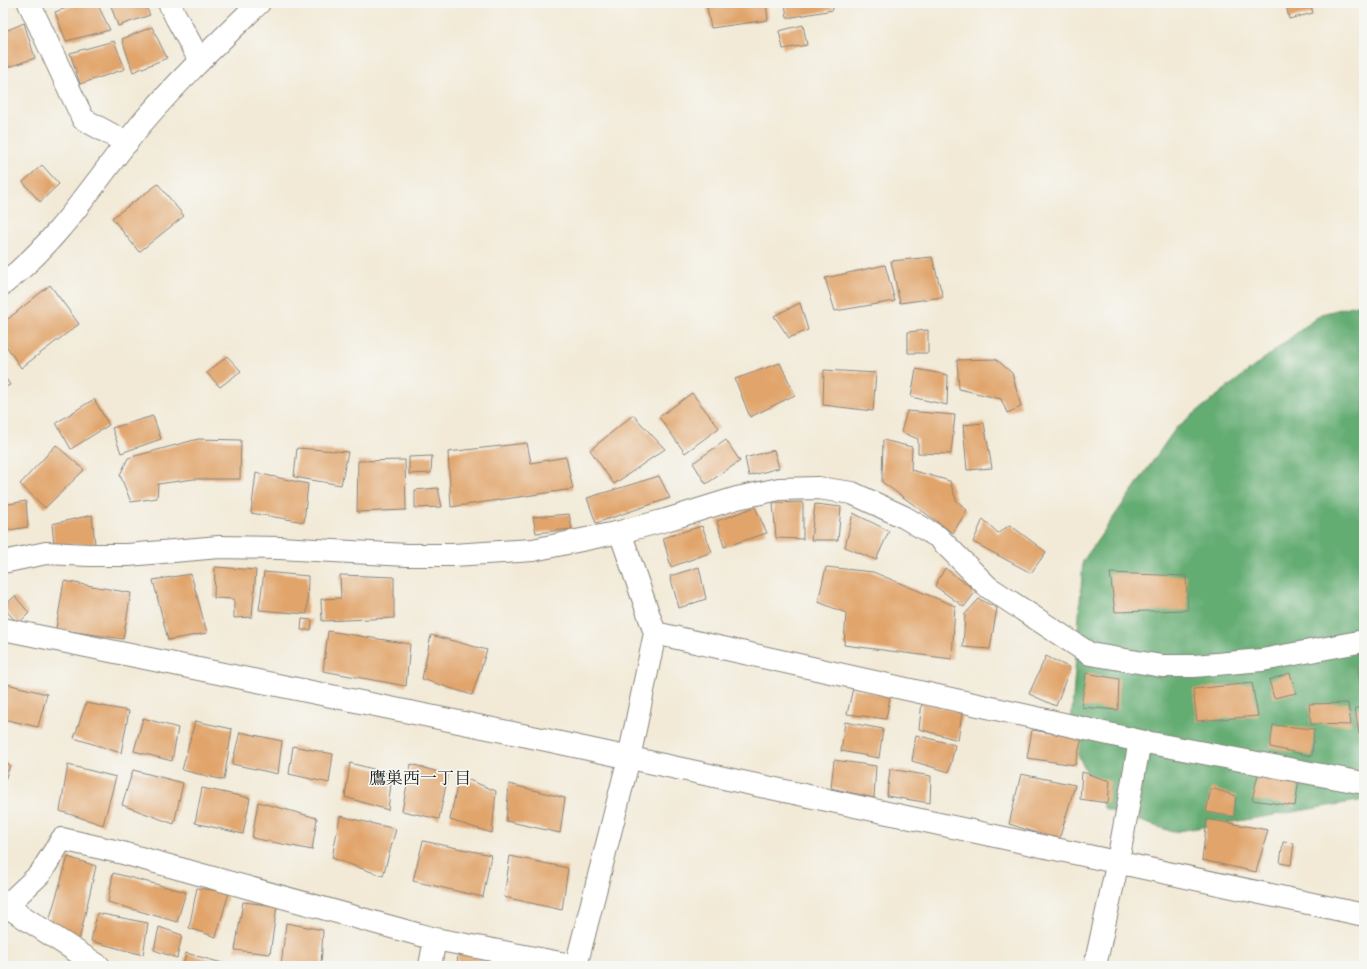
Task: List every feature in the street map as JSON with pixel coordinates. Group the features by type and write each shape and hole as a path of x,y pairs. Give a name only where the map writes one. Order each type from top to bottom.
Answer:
{"street":[{"path":"29,3 83,119 127,143"},
{"path":"170,3 200,61"},
{"path":"3,284 17,273 60,230 143,123 200,61 259,3"},
{"path":"3,562 46,553 128,555 219,547 279,548 400,555 453,555 533,550 620,532 666,520 737,498 779,489 799,487 837,490 852,493 904,517 938,538 988,587 1090,654 1162,666 1194,666 1262,660 1364,641"},
{"path":"99,966 4,905 40,874 62,839 119,852 435,939 576,966 629,758 655,633 620,532"},
{"path":"3,629 148,657 629,758 1118,861 1364,915"},
{"path":"655,633 1140,741 1364,783"},
{"path":"1096,966 1118,861 1140,741"},
{"path":"430,966 435,939"}],"green space":[{"path":"1364,303 1364,800 1173,832 1105,809 1070,739 1083,561 1176,428 1321,314"}],"building":[{"path":"81,3 97,3 110,30 66,41 55,12"},
{"path":"110,3 144,3 150,15 118,26"},
{"path":"706,3 766,3 768,20 711,28"},
{"path":"785,3 832,3 833,10 787,18"},
{"path":"1286,3 1310,3 1313,13 1289,19"},
{"path":"24,23 35,58 3,69 3,32"},
{"path":"803,25 807,45 783,49 779,31"},
{"path":"152,27 167,58 133,72 122,39"},
{"path":"114,41 125,69 80,84 70,53"},
{"path":"42,165 59,184 40,202 23,182"},
{"path":"158,184 184,216 139,252 112,218"},
{"path":"932,257 943,297 900,303 891,261"},
{"path":"885,265 895,301 835,311 825,278"},
{"path":"50,285 79,324 21,368 3,341 3,323"},
{"path":"800,303 808,330 789,338 774,316"},
{"path":"928,330 928,353 908,353 908,332"},
{"path":"227,356 241,371 220,387 207,373"},
{"path":"996,359 1012,373 1021,407 1007,413 1001,399 959,389 957,360"},
{"path":"780,363 795,395 750,417 735,379"},
{"path":"916,369 948,375 947,405 911,397"},
{"path":"824,370 876,373 873,411 823,405"},
{"path":"3,374 10,385 3,388"},
{"path":"692,393 719,428 685,453 659,417"},
{"path":"94,399 109,425 71,449 56,423"},
{"path":"907,411 955,415 951,454 918,453 918,439 901,432"},
{"path":"633,415 665,449 614,484 590,450"},
{"path":"153,416 161,439 121,453 112,428"},
{"path":"984,423 992,468 967,470 963,425"},
{"path":"198,439 241,440 240,479 194,479 158,484 157,498 131,502 120,475 128,458"},
{"path":"726,440 740,461 706,484 693,463"},
{"path":"883,440 912,447 911,470 950,481 956,500 967,510 953,533 882,482"},
{"path":"527,443 531,463 566,457 573,489 451,507 448,452"},
{"path":"56,445 84,470 45,508 20,484"},
{"path":"297,448 348,452 341,485 294,477"},
{"path":"774,450 779,468 749,476 745,458"},
{"path":"432,456 431,473 409,474 409,457"},
{"path":"405,460 406,510 357,512 358,461"},
{"path":"256,473 308,484 304,522 251,513"},
{"path":"659,476 670,498 596,523 587,498"},
{"path":"438,488 442,507 415,508 415,490"},
{"path":"26,501 28,527 3,531 3,505"},
{"path":"803,502 803,539 776,538 773,503"},
{"path":"815,504 841,507 838,540 811,540"},
{"path":"755,507 767,533 724,547 717,521"},
{"path":"853,513 889,531 876,560 845,547"},
{"path":"569,514 572,529 536,533 533,517"},
{"path":"92,515 95,544 54,545 52,524"},
{"path":"983,519 998,533 1010,525 1046,552 1031,573 973,542"},
{"path":"702,526 712,552 671,567 663,538"},
{"path":"215,567 256,570 252,617 234,618 234,599 214,598"},
{"path":"699,567 706,599 679,608 670,576"},
{"path":"826,567 873,572 955,606 952,659 844,645 846,613 818,602"},
{"path":"945,568 976,591 964,607 935,586"},
{"path":"264,572 308,576 307,614 259,610"},
{"path":"1110,573 1186,576 1188,610 1115,612"},
{"path":"191,574 207,633 168,640 153,580"},
{"path":"340,575 394,577 394,618 322,621 321,599 341,598"},
{"path":"64,581 131,593 123,639 56,629"},
{"path":"15,596 29,613 18,624 3,607"},
{"path":"979,599 997,608 990,649 963,647 965,614"},
{"path":"302,619 312,620 311,630 301,630"},
{"path":"328,631 410,644 406,686 323,671"},
{"path":"431,635 487,650 472,695 422,679"},
{"path":"1046,656 1070,668 1056,706 1029,694"},
{"path":"1364,666 1364,690 1361,691 1358,667"},
{"path":"1086,673 1119,679 1118,710 1081,707"},
{"path":"1290,673 1296,693 1274,698 1269,680"},
{"path":"3,683 47,694 38,727 3,719"},
{"path":"1252,683 1258,716 1197,721 1193,689"},
{"path":"853,688 890,697 886,719 847,714"},
{"path":"922,702 962,713 958,740 919,729"},
{"path":"86,703 129,711 121,753 74,738"},
{"path":"1348,703 1351,725 1311,724 1309,704"},
{"path":"1355,708 1364,708 1364,734 1359,734"},
{"path":"143,718 178,728 172,761 134,751"},
{"path":"195,721 232,729 224,780 182,770"},
{"path":"845,722 883,729 879,758 841,751"},
{"path":"1273,725 1314,729 1312,756 1270,747"},
{"path":"1032,730 1082,738 1075,765 1027,758"},
{"path":"240,732 282,741 278,774 232,764"},
{"path":"916,735 955,745 949,772 912,761"},
{"path":"293,746 333,754 329,783 289,774"},
{"path":"834,760 876,766 874,798 831,788"},
{"path":"3,761 10,765 3,786"},
{"path":"350,763 392,774 388,810 345,797"},
{"path":"411,764 448,775 439,819 402,811"},
{"path":"68,765 116,777 103,825 60,811"},
{"path":"890,769 931,776 930,803 887,796"},
{"path":"133,770 183,783 174,824 122,805"},
{"path":"1082,772 1110,781 1108,803 1080,799"},
{"path":"1021,774 1075,785 1059,840 1009,824"},
{"path":"1258,774 1299,779 1295,806 1252,800"},
{"path":"459,776 496,791 492,833 450,820"},
{"path":"509,784 565,798 560,833 506,821"},
{"path":"202,788 250,798 243,834 195,823"},
{"path":"1211,788 1236,796 1234,817 1206,812"},
{"path":"258,802 317,818 312,850 252,838"},
{"path":"340,816 396,829 383,876 332,858"},
{"path":"1207,819 1268,830 1256,872 1202,860"},
{"path":"423,841 491,855 483,897 413,881"},
{"path":"1283,842 1294,843 1291,865 1280,863"},
{"path":"510,856 568,868 562,910 504,897"},
{"path":"68,857 96,866 79,941 46,931"},
{"path":"113,873 186,892 177,922 108,902"},
{"path":"197,888 229,892 216,937 189,928"},
{"path":"243,902 277,906 270,954 235,950"},
{"path":"97,913 148,923 143,955 91,941"},
{"path":"286,923 323,930 321,966 281,966"},
{"path":"159,927 182,935 177,958 154,950"},
{"path":"458,952 492,958 492,966 457,966"},
{"path":"186,953 233,966 183,966"}],"district":[{"name":"鷹巣西一丁目","path":"420,778"}]}
